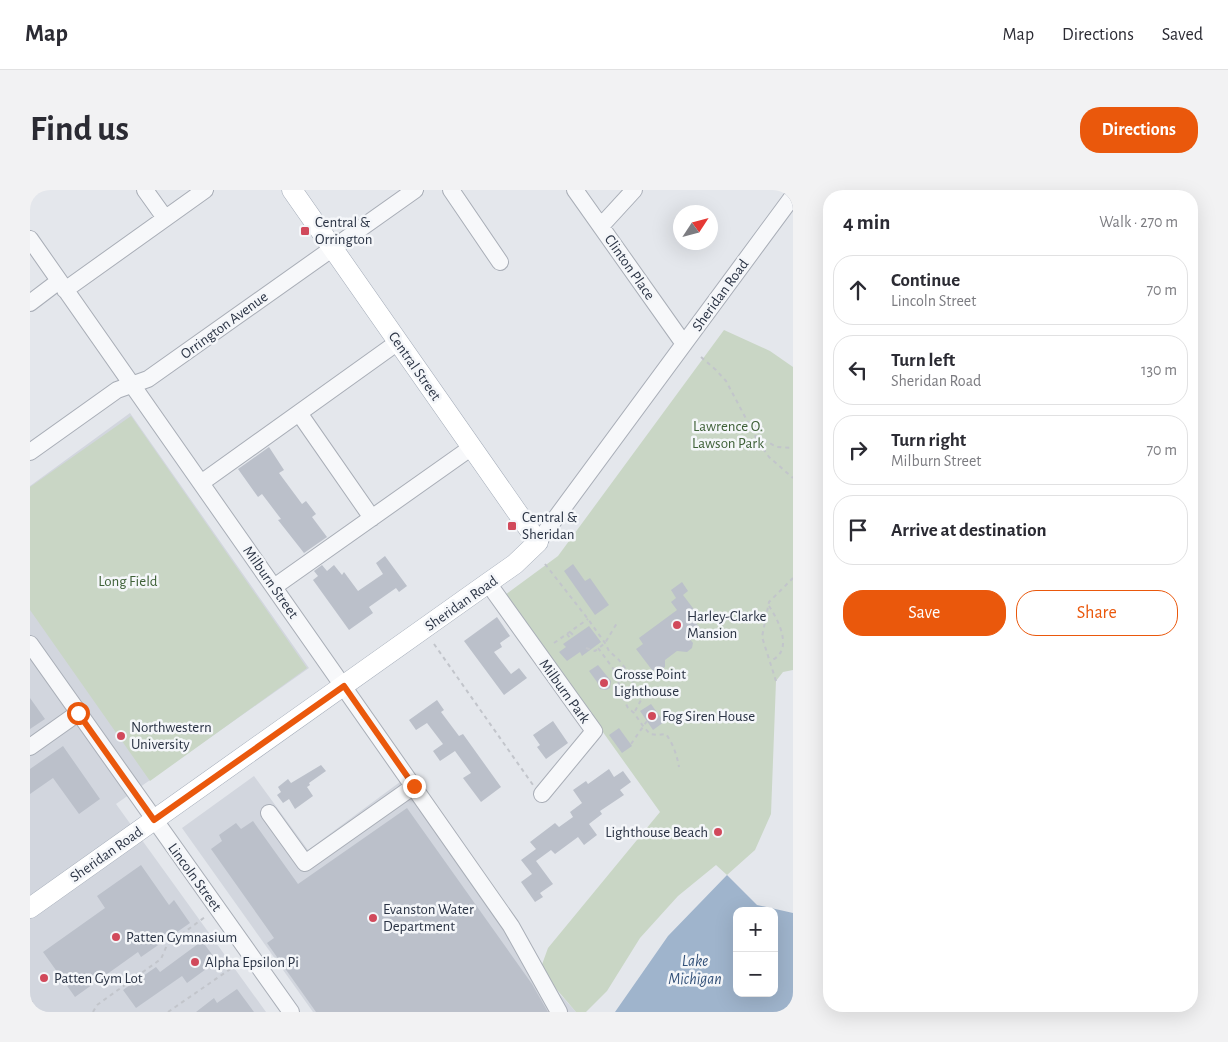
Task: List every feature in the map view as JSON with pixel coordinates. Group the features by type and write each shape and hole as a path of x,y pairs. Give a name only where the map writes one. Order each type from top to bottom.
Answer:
{"main road":[{"name":"Central Street","path":"292,190 538,542"},
{"name":"Sheridan Road","path":"30,908 515,564 538,542"}],"street":[{"path":"145,190 165,218"},
{"path":"30,303 62,285 205,190"},
{"name":"Orrington Avenue","path":"30,452 117,390 148,379 415,190"},
{"path":"451,190 500,262"},
{"name":"Clinton Place","path":"575,190 684,344"},
{"path":"601,226 634,190"},
{"name":"Sheridan Road","path":"538,542 793,196"},
{"name":"Milburn Street","path":"30,240 414,786 510,926 559,1012"},
{"path":"201,483 398,342"},
{"path":"299,413 372,518"},
{"path":"274,587 472,447"},
{"name":"Milburn Park","path":"488,583 594,731 542,794"},
{"name":"Lincoln Street","path":"30,644 291,1012"},
{"path":"30,747 78,713"},
{"path":"269,812 305,863 414,786"}],"path":[{"path":"701,357 726,382 755,436 769,457 793,478"},
{"path":"755,436 777,448 793,448"},
{"path":"545,564 605,643 609,651 628,672 641,700 634,713"},
{"path":"776,681 762,637 773,597 793,578"},
{"path":"769,606 782,625 787,644"},
{"path":"554,643 588,620"},
{"path":"586,648 595,650 605,643 617,624"},
{"path":"570,632 574,636"},
{"path":"567,634 570,638"},
{"path":"434,644 529,781 542,794"},
{"path":"598,648 615,671 628,708 650,734 666,734 677,755 679,768"},
{"path":"770,661 780,658 785,653"},
{"path":"631,744 647,721"},
{"path":"93,1012 97,1005 161,959 167,944 205,917"},
{"path":"168,1012 238,963"},
{"path":"30,1004 33,1000"}],"shaded area":[{"name":"Northwestern University","path":"130,413 309,668 116,804 266,1012 30,1012 30,486"},
{"name":"Evanston Water Department","path":"254,776 308,850 400,782 511,940 576,1012 313,1012 182,828"}],"green space":[{"name":"Lawrence O. Lawson Park","path":"724,330 770,351 793,367 793,670 783,672 776,681 771,814 755,850 727,875 716,865 678,896 640,938 607,991 586,1012 576,1012 540,970 548,948 660,812 505,595 558,556"},
{"name":"Long Field","path":"131,416 307,668 150,781 30,610 30,487"}],"water":[{"name":"Lake Michigan","path":"727,875 757,905 766,907 733,907 733,997 778,997 778,910 793,913 793,1012 615,1012 668,936"}],"building":[{"path":"269,447 284,470 279,473 302,504 306,501 316,514 312,517 327,537 304,553 278,520 281,519 262,494 258,497 238,469"},
{"path":"385,556 407,586 399,592 396,588 369,607 373,613 349,630 313,580 318,576 314,571 322,565 327,571 334,565 342,575 344,572 358,591 383,574 376,563"},
{"path":"573,564 585,581 590,578 609,605 595,615 564,571"},
{"name":"Harley-Clarke Mansion","path":"682,582 688,591 683,595 699,616 694,620 701,630 689,638 693,643 692,648 687,652 677,651 665,660 665,667 658,671 652,670 636,649 643,644 639,638 677,610 671,602 676,598 671,590"},
{"path":"497,617 510,636 500,643 502,647 494,652 511,674 519,668 527,678 504,695 464,641"},
{"path":"589,626 601,642 582,656 580,652 567,661 559,652 566,647 563,644"},
{"path":"598,665 611,681 610,688 606,690 600,689 589,671"},
{"path":"30,698 45,719 30,729"},
{"path":"437,700 444,710 441,712 459,736 463,734 501,787 481,802 463,778 471,773 455,751 440,761 433,751 443,744 427,723 416,730 409,720"},
{"name":"Fog Siren House","path":"651,704 664,722 653,730 640,711"},
{"path":"553,721 568,743 546,759 537,747 540,745 533,735"},
{"name":"Fog Siren House","path":"619,728 632,746 622,753 609,735"},
{"path":"63,746 100,799 79,814 53,778 30,794 30,769"},
{"path":"321,765 326,771 309,783 310,785 307,787 313,796 295,809 289,799 283,803 277,795 281,792 278,787 288,779 291,783"},
{"path":"609,769 614,777 623,771 631,782 620,790 624,795 600,811 602,814 589,824 597,835 584,845 578,837 555,854 551,850 536,861 553,884 540,893 543,897 535,902 521,882 532,874 521,860 536,849 530,842 555,823 559,827 573,817 570,812 582,803 573,790 586,781 588,784"},
{"name":"Evanston Water Department","path":"407,808 532,984 548,1012 316,1012 267,943 274,938 211,849 222,841 219,835 236,823 241,829 253,821 298,884"},
{"name":"Patten Gymnasium","path":"141,865 169,905 174,900 190,923 141,957 138,952 75,997 43,952 105,908 97,896"},
{"path":"202,941 217,961 187,983 182,976 136,1008 123,990 156,967 160,972"},
{"path":"237,989 254,1012 196,1012 214,998 217,1003"}],"place":[{"name":"Central & Orrington","path":"305,231"},
{"name":"Central & Sheridan","path":"512,526"},
{"name":"Harley-Clarke Mansion","path":"677,625"},
{"name":"Grosse Point Lighthouse","path":"604,683"},
{"name":"Fog Siren House","path":"652,716"},
{"name":"Northwestern University","path":"121,736"},
{"name":"Lighthouse Beach","path":"718,832"},
{"name":"Evanston Water Department","path":"373,918"},
{"name":"Patten Gymnasium","path":"116,937"},
{"name":"Alpha Epsilon Pi","path":"195,962"},
{"name":"Patten Gym Lot","path":"44,978"}],"route":[{"path":"78,713 154,820 344,686 414,786"}]}
